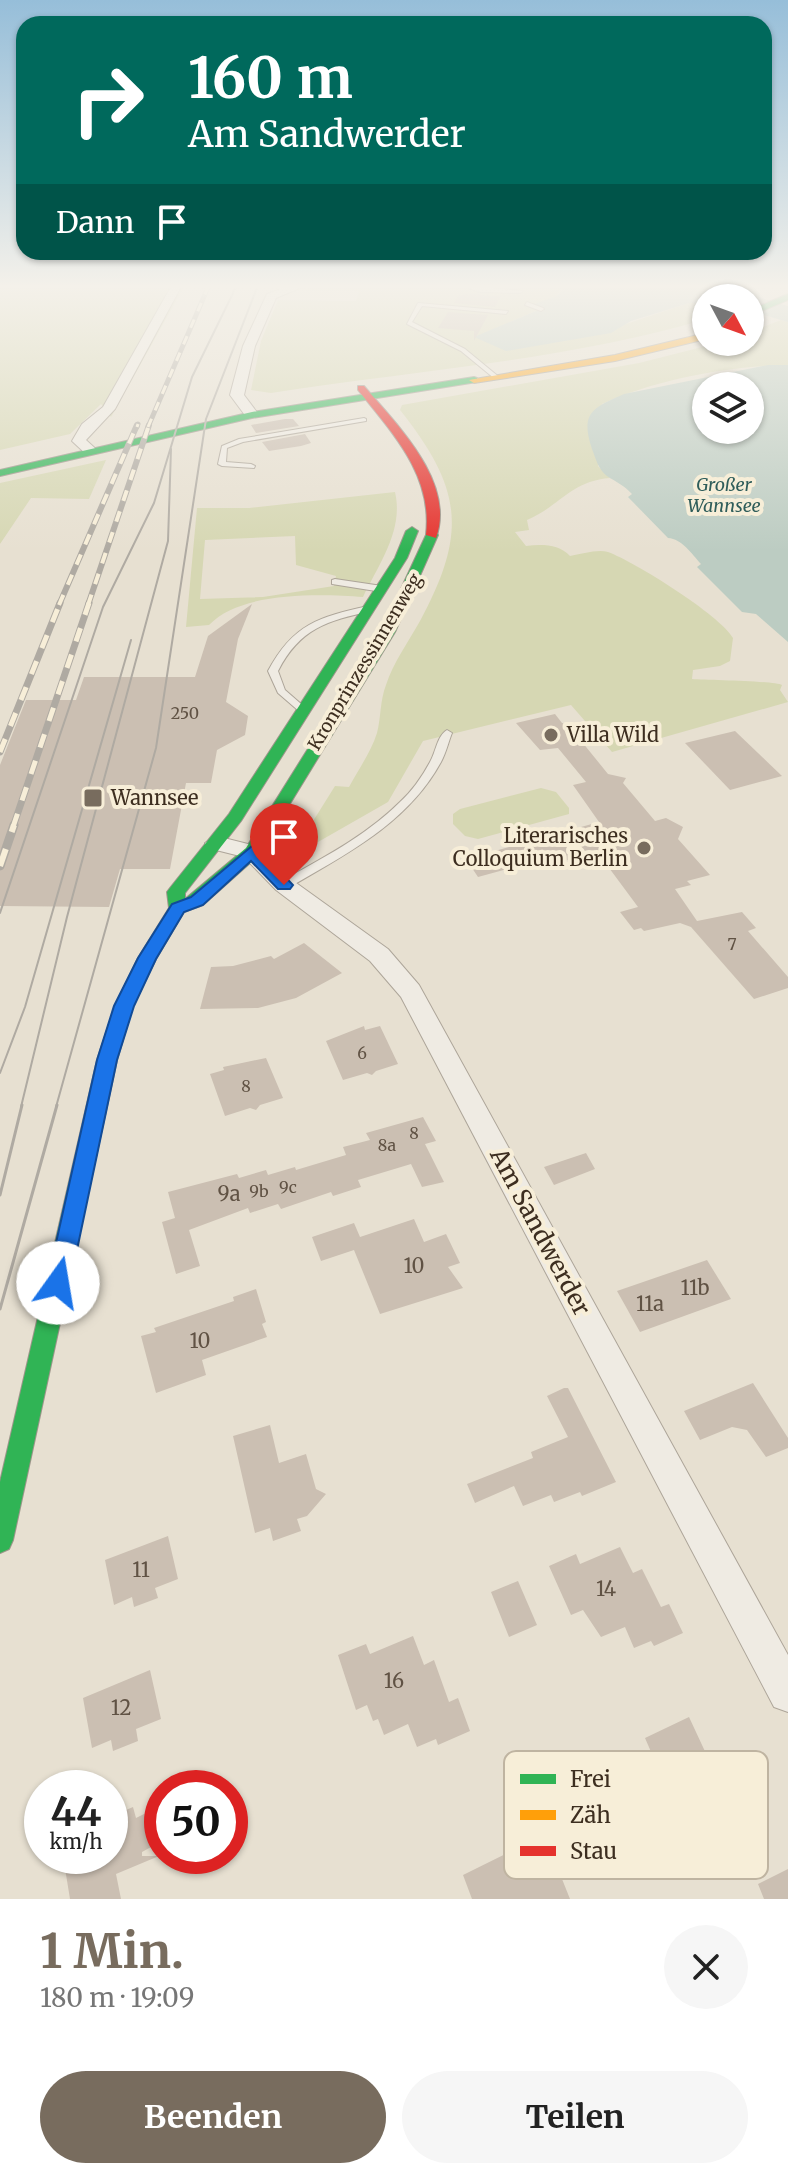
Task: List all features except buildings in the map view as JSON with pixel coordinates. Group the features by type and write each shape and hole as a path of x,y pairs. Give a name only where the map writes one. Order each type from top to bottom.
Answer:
{"main road":[{"path":"0,459 85,446 248,410 500,374"},
{"name":"Kronprinzessinnenweg","path":"0,1540 107,1060 124,1006 147,958 178,908 197,901 252,852 409,594 431,541 433,503 419,464 384,417 354,394"},
{"name":"Kronprinzessinnenweg","path":"178,908 176,892 216,843 382,589 410,540 415,504 412,486 364,420 354,394"},
{"path":"364,420 384,417"},
{"path":"0,473 85,446"},
{"path":"382,589 409,594"}],"street":[{"path":"85,446 87,427 108,409 128,374"},
{"path":"242,374 237,395 248,410"},
{"path":"216,843 252,852"},
{"name":"Am Sandwerder","path":"252,852 284,885 379,955 410,991 788,1693"}],"lane":[{"path":"251,466 222,464 224,447 241,440 364,420"},
{"path":"335,582 382,589"},
{"path":"303,710 281,691 273,671 282,651 292,638 316,623 368,609"},
{"path":"284,885 366,835 403,805 428,776 447,733"}],"green space":[{"path":"0,374 135,374 111,417 101,404 70,434 0,450"},
{"path":"254,374 411,374 326,385 271,393 251,390"},
{"path":"579,374 692,374 692,376 623,395 602,404 598,466 610,478 575,489 527,520 529,530 515,532 526,546 550,546 570,556 594,551 608,552 656,578 712,616 733,638 730,661 720,666 693,670 692,679 782,685 780,690 788,702 612,752 571,705 423,741 388,802 290,858 335,786 349,787 368,754 377,733 389,677 420,621 446,561 451,536 451,511 446,488 436,463 400,410 402,405"},
{"path":"106,460 89,499 31,498 0,544 0,483"},
{"path":"395,492 397,506 393,533 363,597 325,595 260,600 223,614 209,625 186,627 197,508 249,508","holes":["295,536 296,565 336,576 334,586 263,597 200,599 205,540"]},
{"path":"541,788 556,792 569,808 569,814 478,839 465,836 453,824 453,814 460,809"}],"water":[{"name":"Großer Wannsee","path":"764,374 788,374 788,642 756,614 742,612 697,567 701,564 686,547 668,538 628,497 632,494 601,470 587,427 588,419 597,408 624,394 692,380 692,444 764,444"}],"tram line":[{"path":"0,913 103,607 154,503 194,374"},
{"path":"56,1107 156,748 206,419 224,374"},
{"path":"21,1107 67,917 168,541 171,449"},
{"path":"0,1073 25,1007 131,640"},
{"path":"0,1195 22,1105"},
{"path":"0,1309 57,1105"}],"railway":[{"path":"148,427 171,374"},
{"path":"59,605 137,425"},
{"path":"88,605 149,425"},
{"path":"0,752 60,603"},
{"path":"13,827 89,603"},
{"path":"0,866 14,825"}],"traffic: fast":[{"path":"0,473 252,415 474,380"},
{"path":"178,908 176,892 235,817 401,558 412,531"},
{"path":"0,1540 107,1060 124,1006 147,958 178,908 197,901 252,852 388,632 432,535"}],"traffic: slow":[{"path":"474,380 515,374"}],"traffic: jam":[{"path":"361,388 401,437 424,474 434,514 432,535"}],"place":[{"name":"Villa Wild","path":"551,735"},
{"name":"Wannsee","path":"93,798"},
{"name":"Literarisches Colloquium Berlin","path":"644,848"}],"route":[{"path":"58,1283 107,1060 124,1006 147,958 178,908 197,901 252,852 284,885"}]}
